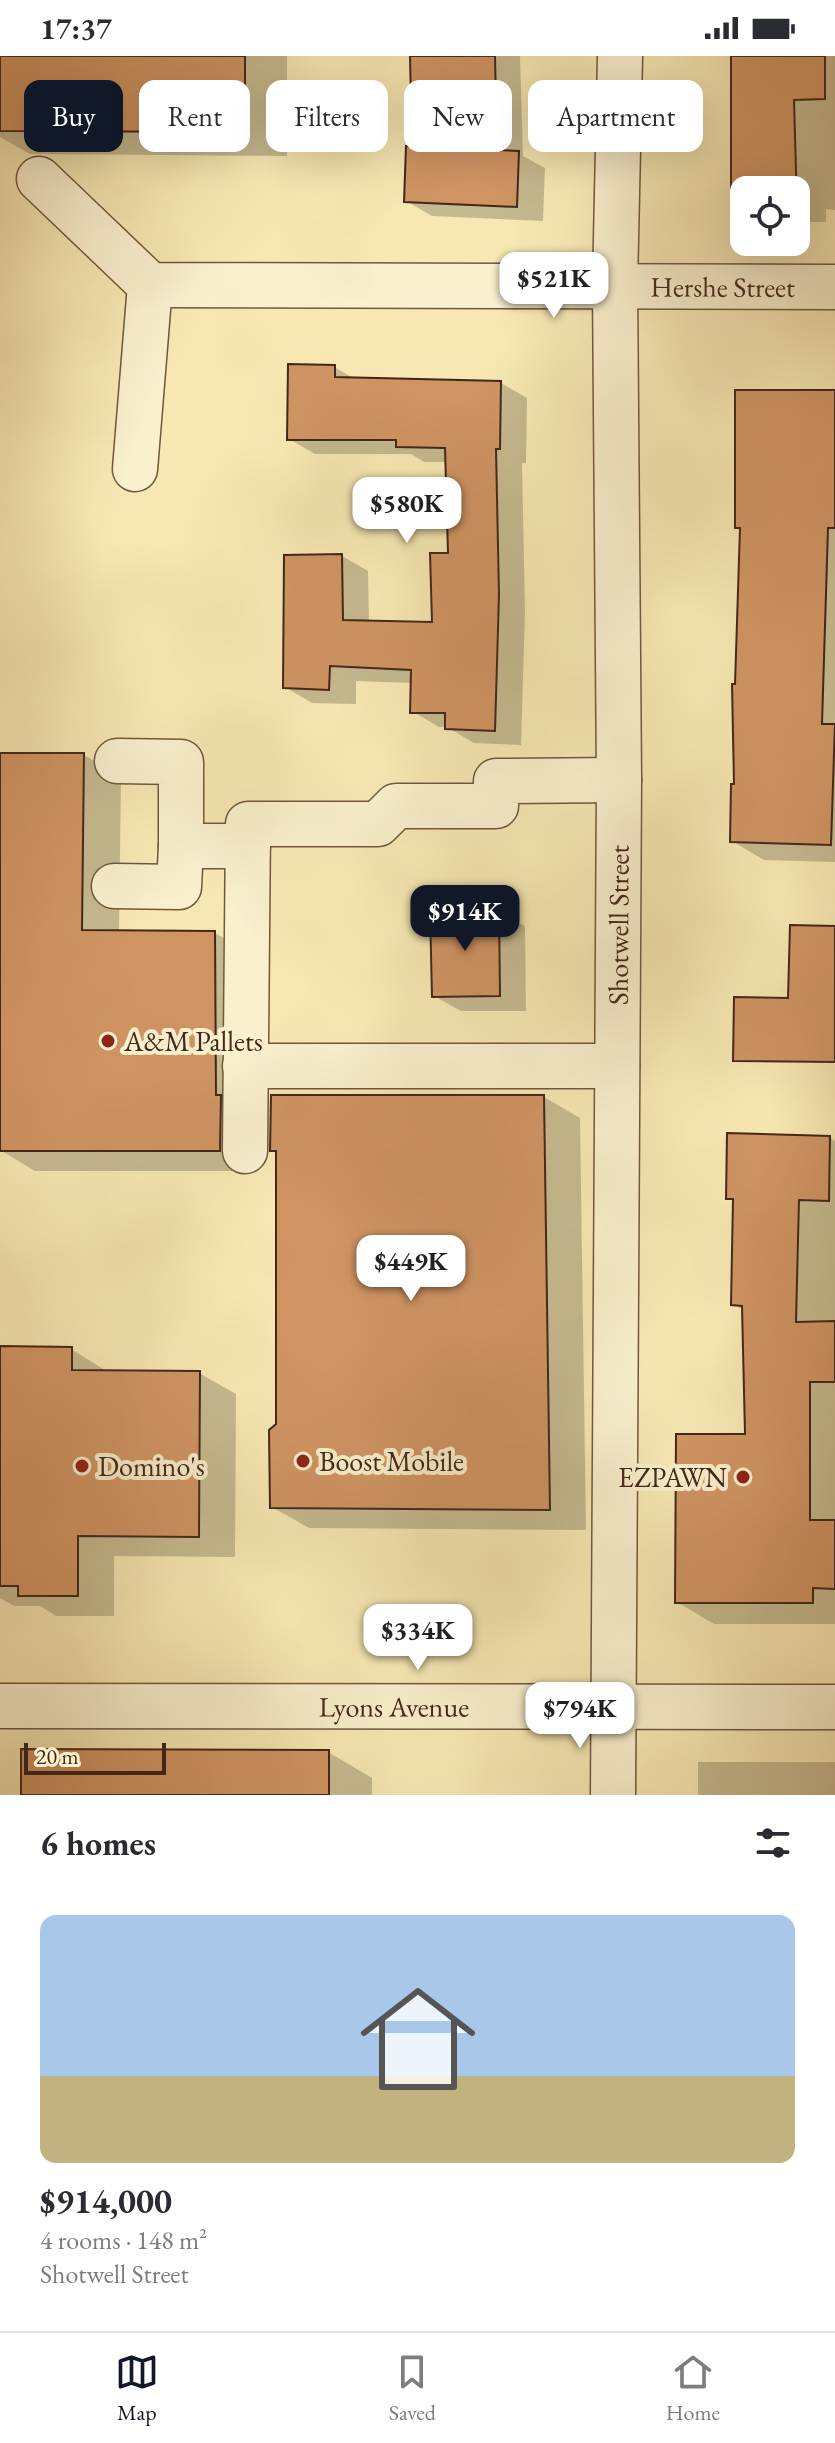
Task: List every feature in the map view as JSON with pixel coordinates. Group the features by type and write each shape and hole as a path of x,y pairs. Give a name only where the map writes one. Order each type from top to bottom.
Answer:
{"street":[{"name":"Shotwell Street","path":"613,1795 619,780 615,286 620,56"},
{"path":"39,179 150,285 135,469"},
{"name":"Hershe Street","path":"150,285 835,287"},
{"path":"114,886 179,887 181,846 181,762 117,761"},
{"path":"245,1151 248,824 378,824 396,806 496,806 496,781 619,780"},
{"path":"181,846 248,846"},
{"path":"245,1066 617,1066"},
{"name":"Lyons Avenue","path":"0,1706 835,1707"}],"building":[{"path":"0,56 245,56 245,80 139,80 139,132 123,132 123,80 24,80 24,131 0,131"},
{"path":"410,56 495,56 496,80 411,80"},
{"path":"731,56 825,56 825,99 794,100 796,176 731,176"},
{"path":"519,151 517,207 404,202 406,152"},
{"path":"288,364 335,365 335,377 501,381 500,449 496,449 499,595 495,731 445,729 445,713 410,713 411,670 330,666 329,690 283,688 284,555 342,554 343,620 432,622 430,553 448,553 445,448 396,447 396,440 287,440"},
{"path":"735,390 835,390 835,528 828,528 822,724 835,724 831,845 730,842 731,784 734,784 732,684 735,684 740,528 735,528"},
{"name":"A&M Pallets","path":"0,753 84,753 82,930 215,931 216,1095 221,1095 220,1151 0,1151"},
{"path":"499,909 500,996 432,997 430,910"},
{"path":"790,925 835,926 835,1062 733,1061 734,997 788,998"},
{"path":"271,1095 544,1095 550,1510 270,1508 269,1430 276,1424 276,1151 270,1151"},
{"path":"727,1133 830,1136 829,1201 799,1200 796,1322 835,1321 835,1382 810,1382 810,1520 835,1520 835,1589 813,1588 813,1603 675,1603 676,1434 745,1434 742,1306 731,1305 733,1199 726,1199"},
{"path":"0,1346 72,1347 72,1370 200,1371 199,1537 78,1536 78,1596 18,1596 18,1586 0,1586"},
{"path":"21,1749 329,1750 329,1795 21,1795"}],"place":[{"name":"A&M Pallets","path":"108,1041"},
{"name":"Boost Mobile","path":"303,1461"},
{"name":"Domino's","path":"82,1466"},
{"name":"EZPAWN","path":"743,1477"}]}
